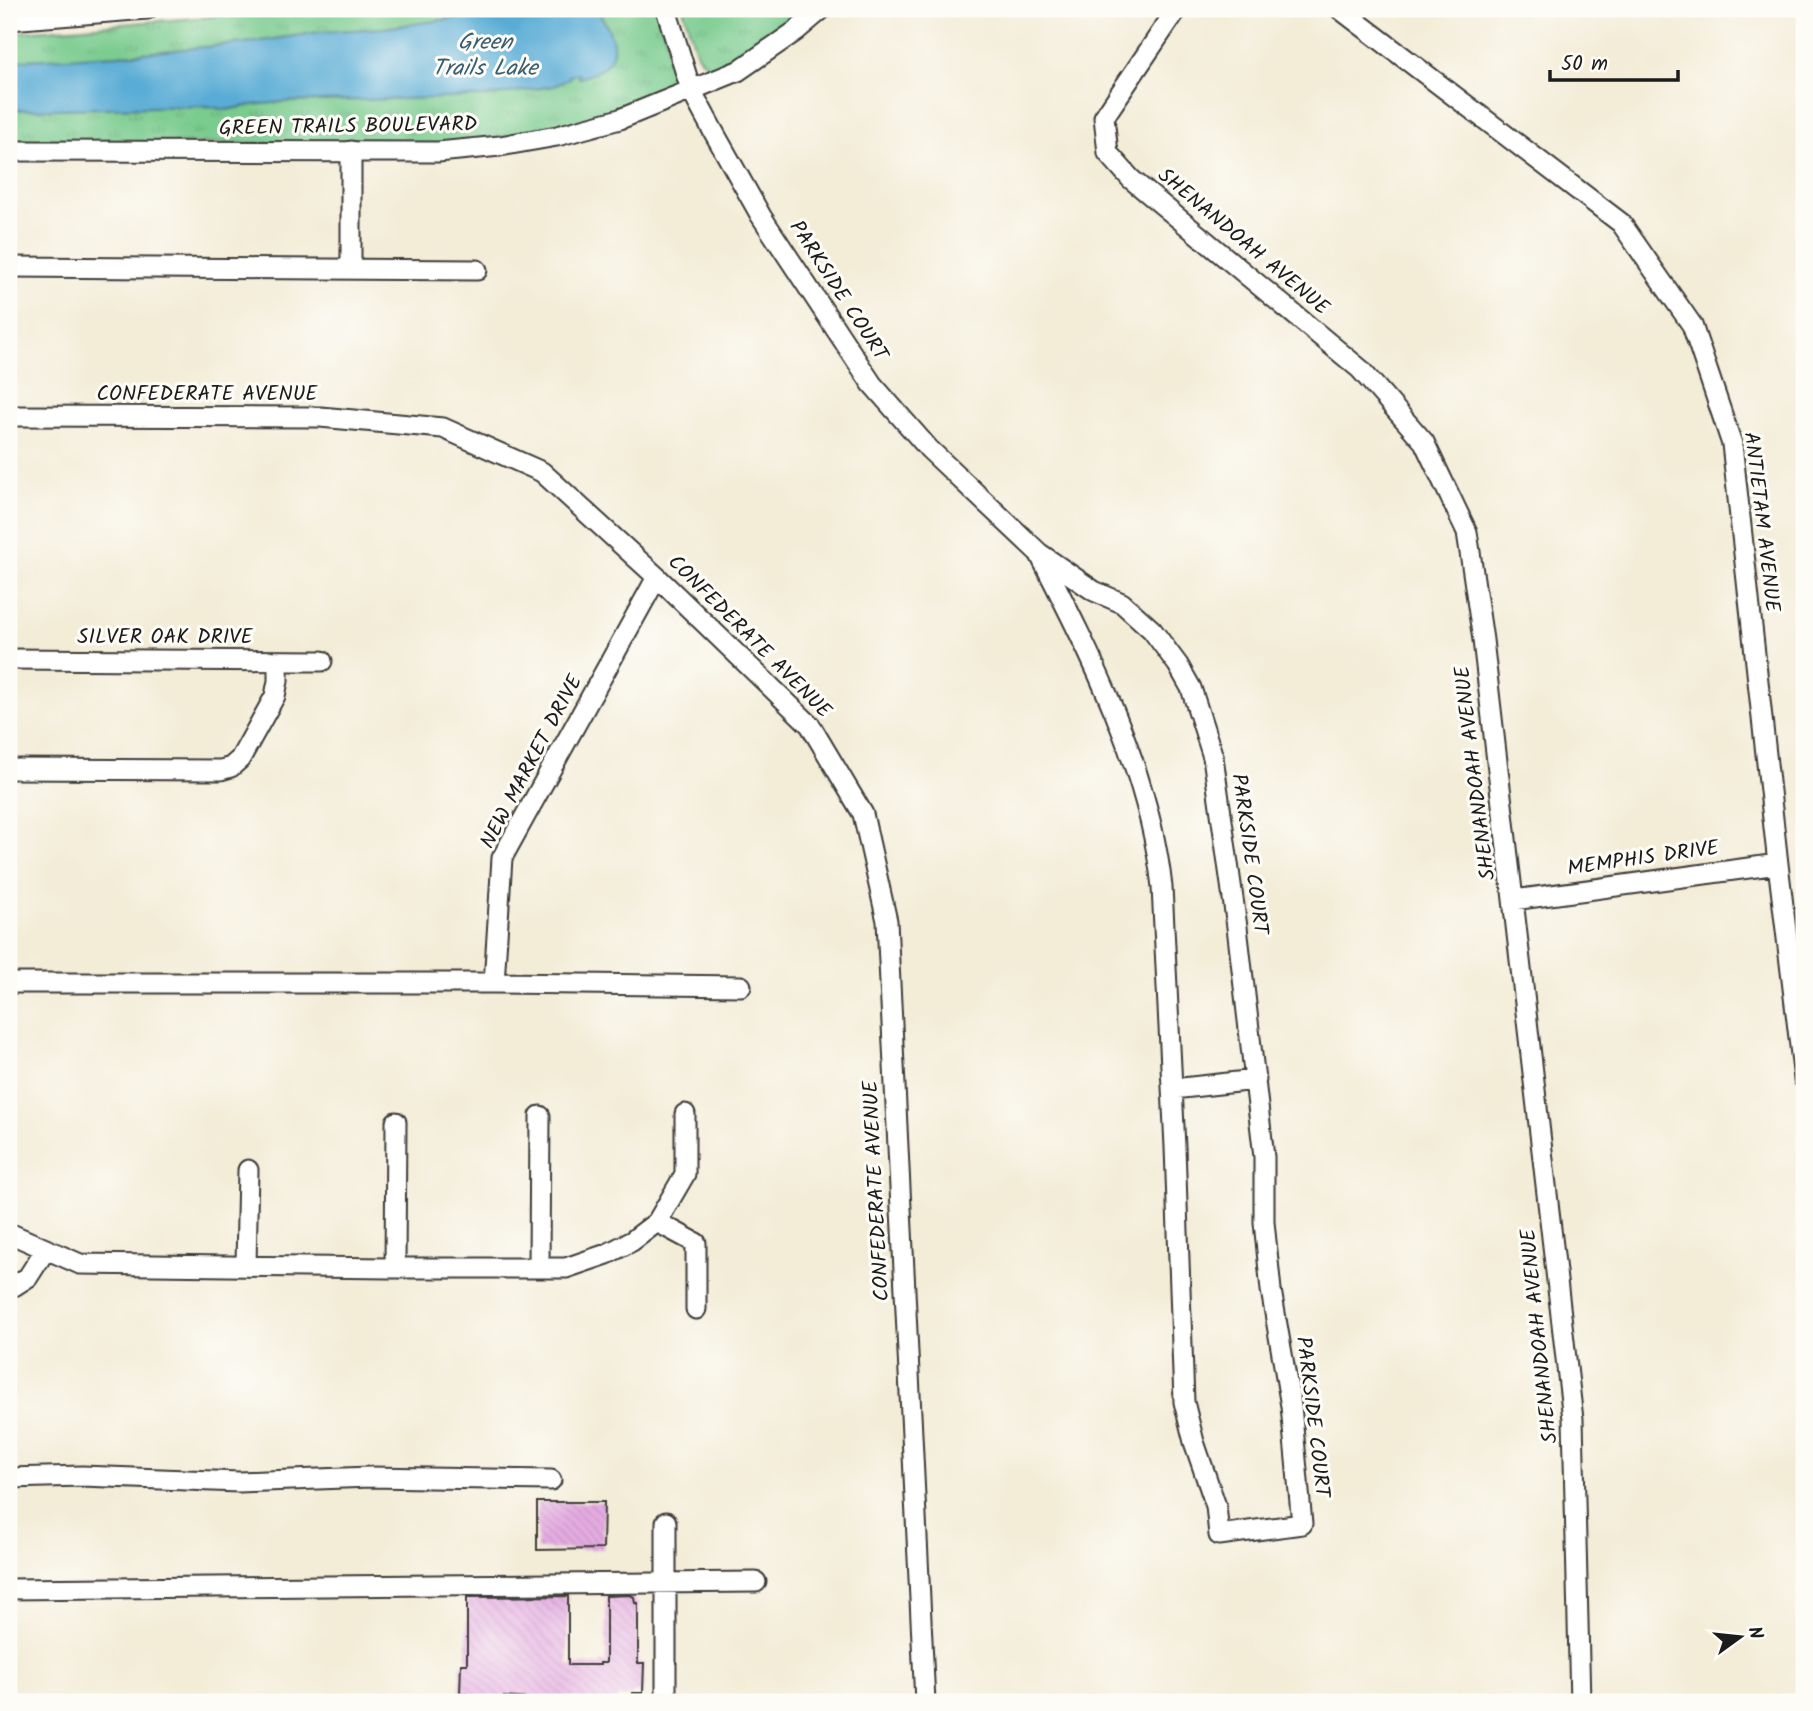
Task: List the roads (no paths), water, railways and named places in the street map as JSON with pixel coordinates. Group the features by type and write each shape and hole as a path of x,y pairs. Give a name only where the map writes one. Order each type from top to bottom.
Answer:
{"street":[{"path":"9,20 146,9"},
{"name":"PARKSIDE COURT","path":"666,9 691,90 761,216 872,384 929,449 1039,553 1094,591 1122,603 1152,630 1191,688 1213,757 1237,927 1264,1157 1264,1222 1271,1290 1291,1406 1302,1524 1219,1535 1216,1506 1194,1443 1184,1402 1173,1089 1158,855 1137,772 1080,635 1039,553"},
{"name":"GREEN TRAILS BOULEVARD","path":"9,151 438,152 500,146 558,136 620,119 738,71 796,31 822,9"},
{"name":"SHENANDOAH AVENUE","path":"1177,9 1104,117 1108,153 1131,179 1360,369 1424,442 1467,532 1483,639 1573,1419 1580,1702"},
{"name":"ANTIETAM AVENUE","path":"1340,9 1621,223 1692,325 1732,444 1804,1079"},
{"path":"351,151 351,269"},
{"path":"9,267 477,270"},
{"name":"CONFEDERATE AVENUE","path":"9,415 320,417 443,428 542,472 657,577 810,725 863,814 887,921 925,1702"},
{"name":"NEW MARKET DRIVE","path":"494,983 502,858 657,577"},
{"name":"SILVER OAK DRIVE","path":"9,659 322,661"},
{"path":"9,769 221,770 231,767 240,759 275,696 278,661"},
{"name":"MEMPHIS DRIVE","path":"1514,900 1778,864"},
{"path":"9,983 741,986"},
{"path":"1173,1089 1256,1080"},
{"path":"9,1233 80,1264 566,1268 607,1254 632,1241 657,1222 685,1174 685,1114"},
{"path":"539,1268 540,1116"},
{"path":"395,1268 397,1122"},
{"path":"246,1265 248,1170"},
{"path":"657,1222 696,1243 696,1309"},
{"path":"9,1286 14,1286 28,1277 46,1249"},
{"path":"9,1478 82,1476 239,1482 370,1477 551,1479"},
{"path":"666,1522 666,1702"},
{"path":"9,1589 756,1582"}],"water":[{"name":"Green Trails Lake","path":"524,9 596,9 613,42 610,60 593,73 579,78 578,74 569,76 569,79 554,86 485,97 283,102 226,110 208,106 9,110 9,61 133,54 254,42"}]}
